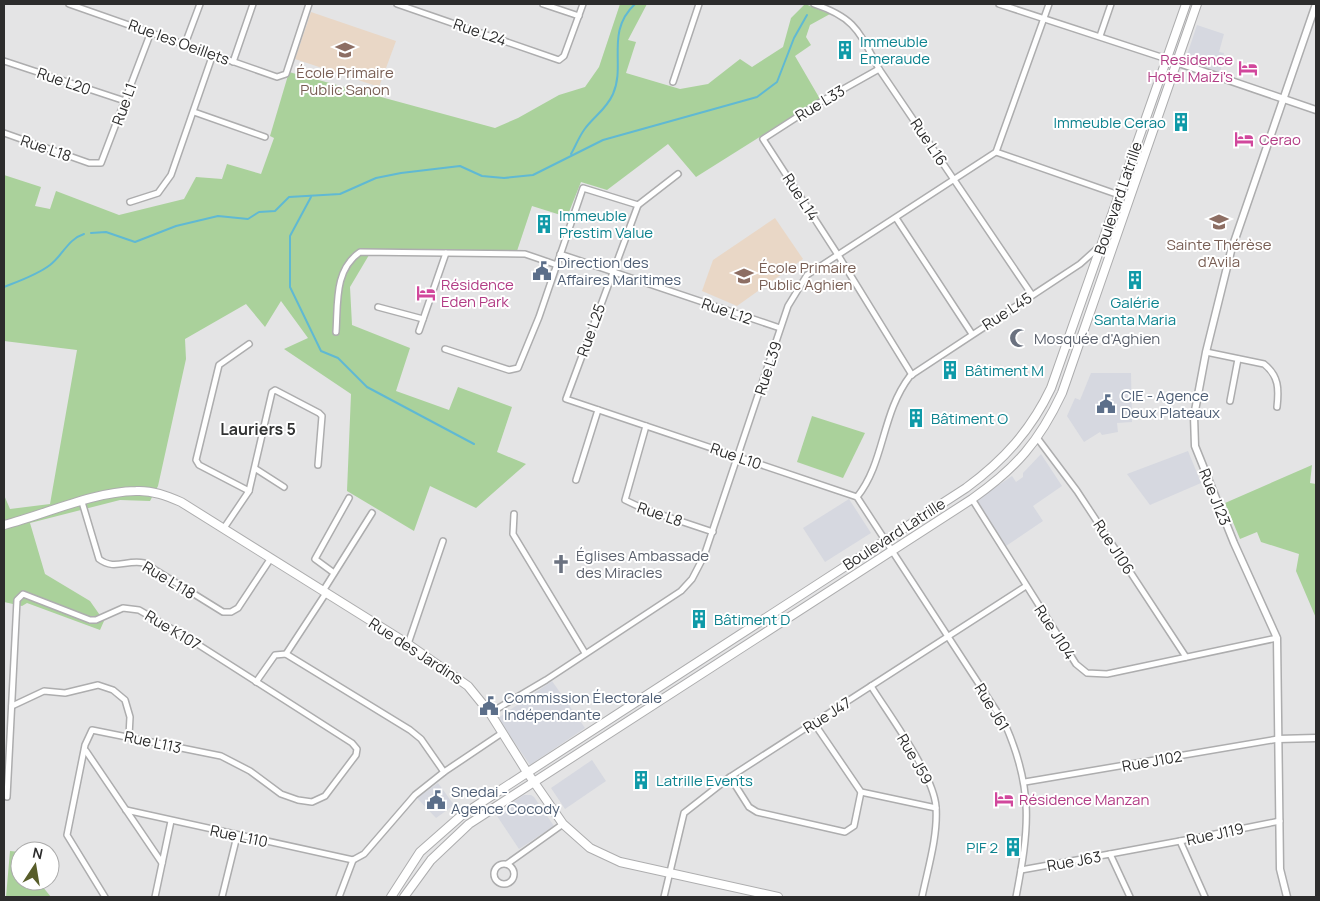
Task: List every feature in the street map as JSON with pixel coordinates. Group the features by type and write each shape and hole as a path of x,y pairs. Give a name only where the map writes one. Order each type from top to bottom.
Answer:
{"main road":[{"name":"Boulevard Latrille","path":"391,897 420,852 462,815 981,477 1009,452 1028,430 1051,388 1186,4"},
{"name":"Boulevard Latrille","path":"404,897 431,860 450,840 470,824 892,549 972,499 1002,476 1038,439 1062,393 1197,4"},
{"name":"Rue des Jardins","path":"4,525 120,493 151,492 181,502 408,644 468,686 490,713 534,783 563,824 590,848 608,858 669,875 762,896 778,897"}],"street":[{"name":"Rue les Oeillets","path":"68,4 277,77 283,77 286,71 309,4"},
{"path":"185,44 200,4"},
{"path":"233,62 253,4"},
{"name":"Rue L24","path":"397,4 562,59 578,16"},
{"path":"543,4 578,16 583,4"},
{"path":"673,82 700,4"},
{"name":"Rue L16","path":"814,4 848,19 857,29 879,69 1032,295"},
{"path":"1000,4 1042,19 1057,21 1316,110"},
{"path":"1049,4 1042,19 996,152 1119,195"},
{"path":"1100,36 1111,4"},
{"name":"Rue J123","path":"1287,897 1280,869 1277,638 1234,543 1195,446 1194,416 1206,352 1232,251 1316,4"},
{"name":"Rue L1","path":"89,163 98,164 103,162 151,32"},
{"path":"130,202 160,191 171,174 213,54"},
{"name":"Rue L20","path":"4,61 125,101"},
{"name":"Rue L33","path":"763,140 822,101 879,69"},
{"path":"194,112 265,137"},
{"name":"Rue L18","path":"4,133 89,163"},
{"name":"Rue L14","path":"763,140 838,255 911,376"},
{"name":"Rue L39","path":"490,713 546,680 681,591 701,565 780,328 792,298 807,275 996,152"},
{"path":"445,349 509,370 518,368 583,188 638,206 678,174"},
{"name":"Rue L25","path":"566,399 612,270 638,206"},
{"path":"896,218 972,334"},
{"name":"Rue L45","path":"911,376 1080,264 1102,243"},
{"path":"336,332 341,273 352,258 360,252 525,254 556,265"},
{"path":"419,331 446,253"},
{"name":"Rue L12","path":"560,254 780,328"},
{"path":"378,307 423,319"},
{"path":"249,344 220,365 196,460 199,465 249,491"},
{"path":"1206,352 1264,364 1269,368 1279,388 1277,407"},
{"path":"1230,402 1238,359"},
{"path":"886,540 857,497 868,483 898,392 911,376"},
{"path":"224,528 249,491 256,469 272,392 275,390 279,390 322,416 318,465"},
{"name":"Rue L10","path":"566,399 857,497"},
{"path":"576,480 598,410"},
{"name":"Rue L8","path":"646,426 625,500 644,509 712,532"},
{"name":"Rue J106","path":"1038,439 1077,491 1186,657"},
{"path":"256,469 284,487"},
{"path":"334,573 315,559 349,498"},
{"name":"Rue J104","path":"972,499 1076,664 1087,673 1107,674 1277,638"},
{"name":"Rue L118","path":"82,502 100,559 105,564 115,566 136,561 144,563 224,612 231,612 238,608 271,558"},
{"path":"286,654 372,513"},
{"path":"514,514 513,534 585,653"},
{"name":"Rue J61","path":"886,540 1005,724 1014,746 1025,782 1028,828 1016,897"},
{"path":"408,644 443,541"},
{"name":"Rue J47","path":"664,897 684,813 730,777 1026,586"},
{"name":"Rue K107","path":"7,797 17,600 23,594 90,620 96,620 123,608 139,610 352,742 357,749"},
{"path":"256,682 275,655 286,654 410,730 421,739 444,772"},
{"path":"12,706 44,690 65,693 98,685 113,690 125,700 130,718 129,736"},
{"name":"Rue J59","path":"871,686 926,775 934,796 936,808 922,897"},
{"path":"814,723 861,792 936,808"},
{"name":"Rue L113","path":"105,897 67,835 86,751 85,745 92,730 221,756 250,771 281,794 298,800 312,802 325,796 356,755 357,749"},
{"path":"339,897 353,860 364,854 415,794 502,733"},
{"path":"1278,739 1316,738"},
{"name":"Rue J102","path":"1025,782 1278,739"},
{"path":"86,751 162,863"},
{"path":"730,777 749,806 757,812 845,832 854,826 861,792"},
{"name":"Rue L110","path":"126,810 237,836 353,860"},
{"path":"155,897 171,821"},
{"name":"Rue J119","path":"1205,897 1180,841 1280,821"},
{"path":"507,864 512,868 514,876 510,883 503,885 496,881 494,873 498,866 507,864 563,824"},
{"path":"222,897 237,836"},
{"path":"1110,854 1180,841"},
{"name":"Rue J63","path":"1021,870 1110,854 1130,897"}],"shaded area":[{"name":"École Primaire Public Sanon","path":"311,12 396,41 379,87 295,59"},
{"path":"1197,25 1224,34 1219,52 1224,53 1220,73 1189,62 1186,58"},
{"name":"École Primaire Public Aghien","path":"775,218 803,259 737,306 702,291 713,260"},
{"name":"CIE - Agence Deux Plateaux","path":"1091,373 1131,373 1132,422 1117,423 1118,432 1102,435 1100,432 1084,442 1067,416 1075,398 1080,400"},
{"path":"1188,451 1201,483 1150,505 1127,474"},
{"path":"1041,454 1062,486 1033,506 1043,521 1006,546 975,501 1012,476 1016,482 1023,477 1023,473"},
{"path":"849,499 871,533 825,562 803,528"},
{"path":"552,681 585,728 530,765 498,718"},
{"path":"592,760 606,781 565,809 551,788"},
{"path":"438,783 454,805 436,818 417,798"},
{"path":"524,795 534,797 554,826 519,849 495,813"}],"green space":[{"path":"620,4 647,4 628,40 636,42 626,73 680,89 708,84 740,59 752,67 783,47 791,18 805,4 830,14 810,25 806,37 811,45 795,56 820,99 696,177 668,144 607,190 581,182 567,217 532,206 515,257 369,255 350,287 352,325 410,348 396,391 449,410 458,387 512,407 497,452 526,464 476,508 430,486 414,531 347,491 351,394 284,349 308,338 281,301 265,327 246,304 185,339 186,359 158,486 150,501 120,500 30,523 45,574 90,601 104,621 100,630 27,603 22,606 4,602 4,495 10,509 50,504 77,350 4,341 4,175 41,187 35,206 50,209 56,191 119,215 184,199 196,177 222,179 227,164 261,174 274,138 270,136 289,72 495,128 518,118 559,95 585,87 599,67"},
{"path":"812,416 865,433 843,478 797,462"},
{"path":"1312,465 1310,483 1316,484 1316,618 1296,571 1299,554 1261,542 1257,532 1240,539 1225,503"},
{"path":"10,851 10,891 46,891 51,897 6,897"}],"waterway":[{"path":"571,154 584,130 607,105 613,94 618,72 618,37 626,15 635,4"},
{"path":"91,233 106,232 135,242 176,226 218,216 248,219 259,212 275,211 289,197 340,194 376,178 401,173 460,166 482,176 504,178 533,175 603,140 757,97 777,82 794,38 807,15"},
{"path":"311,197 290,236 290,287 321,351 338,358 367,387 474,444"},
{"path":"4,287 45,269 55,261 70,243 78,236 84,234"}],"place":[{"name":"École Primaire Public Sanon","path":"345,50"},
{"name":"Immeuble Emeraude","path":"845,50"},
{"name":"Residence Hotel Maizi's","path":"1248,68"},
{"name":"Immeuble Cerao","path":"1181,122"},
{"name":"Cerao","path":"1244,139"},
{"name":"Sainte Thérèse d’Avila","path":"1219,222"},
{"name":"Immeuble Prestim Value","path":"544,224"},
{"name":"Direction des Affaires Maritimes","path":"542,271"},
{"name":"École Primaire Public Aghien","path":"744,276"},
{"name":"Galérie Santa Maria","path":"1135,280"},
{"name":"Résidence Eden Park","path":"426,293"},
{"name":"Mosquée d'Aghien","path":"1019,338"},
{"name":"Bâtiment M","path":"950,370"},
{"name":"CIE - Agence Deux Plateaux","path":"1106,404"},
{"name":"Bâtiment O","path":"916,418"},
{"name":"Églises Ambassade des Miracles","path":"561,564"},
{"name":"Bâtiment D","path":"699,619"},
{"name":"Commission Électorale Indépendante","path":"489,706"},
{"name":"Latrille Events","path":"641,780"},
{"name":"Résidence Manzan","path":"1004,799"},
{"name":"Snedai - Agence Cocody","path":"436,800"},
{"name":"PIF 2","path":"1013,847"}],"district":[{"name":"Lauriers 5","path":"258,429"}]}
